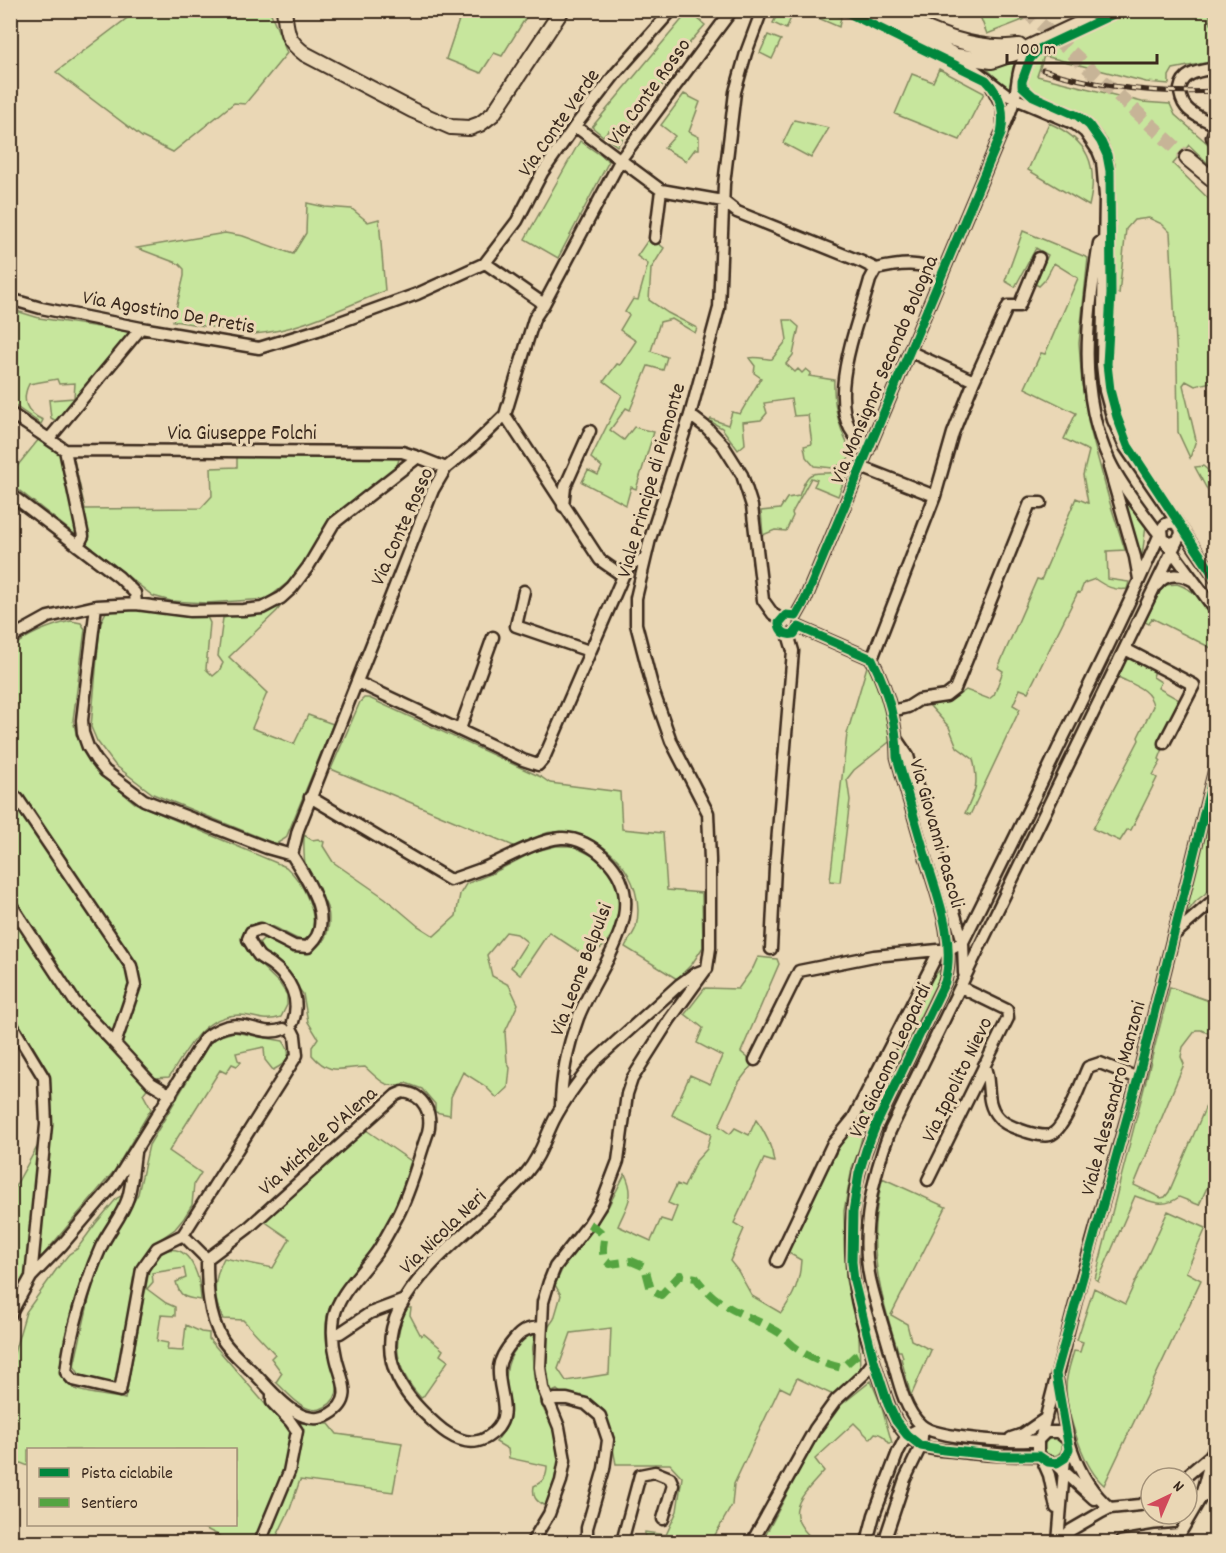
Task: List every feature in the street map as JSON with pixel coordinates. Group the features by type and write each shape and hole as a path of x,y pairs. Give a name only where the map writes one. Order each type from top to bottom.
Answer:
{"main road":[{"path":"284,10 286,31 293,45 305,54 412,110 451,127 469,128 480,124 493,114 562,10"},
{"path":"858,10 956,56 992,61 1021,51 1109,10"},
{"path":"884,10 954,39 980,46 1007,48 1033,44"},
{"path":"1187,158 1215,182"}],"street":[{"name":"Via Conte Verde","path":"485,263 517,221 542,173 576,126 616,73 672,10"},
{"name":"Via Conte Rosso","path":"292,855 310,797 433,490 446,468 505,415 534,319 621,159 732,10"},
{"name":"Viale Principe di Piemonte","path":"532,1542 549,1514 561,1481 565,1460 559,1427 548,1402 540,1367 543,1302 555,1267 589,1224 602,1203 618,1161 627,1094 632,1079 707,968 710,948 708,813 671,741 654,693 636,624 636,598 650,539 690,415 719,308 723,201 735,92 760,12"},
{"name":"Via Monsignor Secondo Bologna","path":"797,622 1001,134 1014,99 1016,78 1033,44"},
{"path":"956,56 1014,99 1075,124 1092,142 1102,161 1105,284 1102,364 1105,392 1113,420 1129,455 1215,579"},
{"path":"1215,69 1189,74 1182,82 1180,94 1190,110 1215,125 1212,137 1215,140"},
{"name":"Via Monsignor Secondo Bologna","path":"986,80 994,88 1003,108 1001,134"},
{"path":"576,126 661,190 723,201 737,212 876,269 898,264 922,264 943,272"},
{"path":"655,238 661,190"},
{"path":"1104,216 1092,287 1087,356 1089,392 1139,580"},
{"path":"797,622 795,633 788,634 780,629 781,620 787,614 797,622 873,659 935,496 954,433 974,381 1008,306 1019,306 1039,258"},
{"path":"485,263 544,304"},
{"name":"Via Agostino De Pretis","path":"10,298 41,308 259,348 318,330 417,294 485,263"},
{"path":"870,447 859,442 846,418 842,399 846,363 870,280 876,269"},
{"path":"49,439 141,328"},
{"path":"911,352 974,381"},
{"path":"10,413 65,450 83,536 78,546"},
{"path":"505,415 600,560 623,576"},
{"path":"690,415 707,428 723,445 742,475 752,506 763,600 773,614 781,620"},
{"path":"563,506 566,487 590,431"},
{"path":"1104,446 1111,463 1130,494 1161,534 1175,546 1194,581 1215,611"},
{"name":"Via Giuseppe Folchi","path":"65,450 402,452 446,468"},
{"path":"10,638 48,617 96,606 136,604 190,611 262,608 292,588 308,567 334,524 418,457"},
{"name":"Via Monsignor Secondo Bologna","path":"861,467 935,496"},
{"path":"10,494 119,578 135,593 136,604"},
{"path":"892,711 908,707 919,700 946,696 955,689 1030,503 1041,503"},
{"path":"1161,534 1170,523 1180,527"},
{"name":"Via Giacomo Leopardi","path":"923,1427 913,1415 900,1385 870,1277 869,1217 881,1156 890,1131 1181,534 1180,527"},
{"name":"Via Giacomo Leopardi","path":"961,986 965,957 963,942 1161,534"},
{"path":"357,682 538,765 544,758 623,576 631,563 645,560"},
{"path":"1155,587 1160,580 1172,575 1187,577 1194,581"},
{"path":"524,591 516,626 590,651"},
{"path":"96,606 82,720 83,733 96,760 105,771 144,800 267,848 292,855 319,905 320,928 317,937 308,947 294,946 261,929 251,932 248,939 260,956 273,965 290,983 296,996 296,1012 290,1027"},
{"path":"771,949 793,651 788,634"},
{"path":"460,729 493,638"},
{"path":"1125,649 1194,685 1164,743"},
{"name":"Via Giovanni Pascoli","path":"873,659 885,685 897,739 897,758 944,917 944,950"},
{"path":"1099,665 1113,672"},
{"path":"1074,717 1088,724"},
{"name":"Via Giovanni Pascoli","path":"897,739 908,756 963,942"},
{"name":"Viale Alessandro Manzoni","path":"1040,1438 1138,1078 1215,767"},
{"path":"1210,788 1215,805"},
{"path":"10,792 18,799 131,966 135,985 115,1044"},
{"path":"1037,792 1052,799"},
{"name":"Via Leone Belpulsi","path":"310,797 450,880 544,842 561,838 585,843 612,865 625,888 627,900 625,917 604,968 578,1017 561,1087 561,1107"},
{"path":"1174,934 1215,898"},
{"path":"10,903 75,1002 150,1083 171,1095"},
{"name":"Via Giacomo Leopardi","path":"755,1060 800,971 874,956 944,950 963,942"},
{"name":"Via Giacomo Leopardi","path":"944,950 949,969 945,982 876,1125 859,1173 853,1212 852,1262 858,1300 884,1390 896,1421 907,1435 921,1446 983,1455 1041,1457"},
{"name":"Via Giacomo Leopardi","path":"777,1261 832,1145 853,1119 944,950"},
{"name":"Via Nicola Neri","path":"541,1327 528,1328 517,1336 501,1357 499,1368 504,1404 503,1417 499,1427 487,1438 477,1442 463,1441 449,1434 420,1409 404,1388 395,1369 391,1353 390,1338 393,1321 413,1284 427,1268 503,1199 528,1172 561,1107 595,1061 680,984 707,968"},
{"name":"Via Ippolito Nievo","path":"928,1180 1008,1018 1007,1010 961,986"},
{"path":"10,1022 44,1078 46,1125 32,1277"},
{"path":"10,1315 32,1277 116,1183 205,1038 216,1030 235,1025 274,1031 290,1027"},
{"path":"135,1153 126,1204 102,1245 87,1282 66,1372 73,1380 120,1391 142,1269 157,1248 183,1235 297,1055 296,1036 290,1027"},
{"path":"984,1065 988,1073 989,1100 998,1118 1017,1129 1040,1136 1051,1135 1059,1128 1088,1067 1100,1063 1138,1078"},
{"name":"Via Michele D'Alena","path":"207,1259 248,1228 396,1095 403,1092 418,1097 426,1107 429,1117 430,1124 426,1140 398,1215 378,1250 340,1301 334,1316 333,1334"},
{"path":"876,1125 890,1131"},
{"path":"183,1235 207,1259 207,1287 213,1317 223,1340 272,1392 292,1410 304,1417 319,1419 331,1414 344,1398 346,1387 335,1357 333,1334 340,1333 370,1313 402,1302"},
{"path":"858,1300 874,1296"},
{"path":"752,1542 815,1429 836,1400 864,1374 874,1360"},
{"name":"Viale Alessandro Manzoni","path":"1056,1374 1068,1443"},
{"path":"884,1390 900,1385"},
{"path":"260,1542 289,1472 297,1431 272,1402 272,1392"},
{"path":"548,1402 555,1399 567,1399 586,1404 600,1416 608,1440 604,1469 587,1528 587,1542"},
{"path":"1005,1440 1023,1434 1046,1417"},
{"path":"867,1542 874,1515 907,1435 923,1427 951,1435 1005,1440 1040,1438"},
{"path":"884,1542 905,1479 921,1446 923,1427"},
{"path":"1059,1523 1049,1475 1037,1448 1040,1438 1048,1431 1061,1433 1094,1492 1110,1508"},
{"path":"1059,1542 1063,1471 1068,1443"},
{"path":"1041,1457 1054,1463 1095,1500 1110,1508"},
{"path":"1054,1463 1065,1458"},
{"path":"1199,1474 1212,1465"},
{"path":"1120,1542 1178,1539 1200,1499 1212,1465"},
{"path":"622,1542 640,1475 655,1472 670,1478 674,1485 663,1520"},
{"path":"890,1473 905,1479"},
{"path":"1200,1499 1215,1486"},
{"path":"1059,1542 1071,1530 1110,1508 1139,1505"}],"green space":[{"path":"462,10 530,11 502,56 494,53 481,73 446,59"},
{"path":"142,11 270,11 287,53 245,104 234,103 173,152 142,137 56,72 134,13"},
{"path":"689,11 705,25 680,54 683,57 617,146 608,139 613,132 609,130 603,136 592,127"},
{"path":"779,11 794,11 786,29 773,23"},
{"path":"802,11 827,11 841,17 839,27"},
{"path":"978,11 1046,11 987,34"},
{"path":"1135,11 1209,11 1211,24 1215,25 1215,61 1173,69 1169,76 1169,84 1146,82 1044,56 1037,76 1142,102 1170,104 1175,115 1215,150 1215,170 1189,145 1173,164 1215,205 1215,381 1195,386 1186,381 1183,385 1196,440 1190,458 1178,432 1177,361 1170,232 1162,224 1149,218 1134,220 1126,229 1119,294 1114,292 1115,164 1107,140 1094,123 1081,112 1035,92 1025,81 1034,61 1040,53 1050,47 1049,44"},
{"path":"768,35 781,40 772,59 760,53"},
{"path":"1016,61 1009,90 985,67"},
{"path":"939,69 984,93 960,140 895,114 912,74 933,82"},
{"path":"684,94 700,102 689,132 699,137 699,149 695,149 686,161 664,148 675,136 661,125"},
{"path":"794,120 829,128 811,158 783,143"},
{"path":"1049,123 1073,137 1087,156 1092,178 1089,206 1028,170"},
{"path":"580,141 609,161 558,258 525,239"},
{"path":"307,203 352,209 368,222 379,219 385,291 321,317 271,332 254,334 173,321 184,269 179,264 137,248 225,233 243,236 293,254 306,233"},
{"path":"1023,231 1088,258 1079,343 1082,384 1089,425 1125,550 1107,551 1108,579 1129,582 1127,589 1110,587 1095,579 1084,583 1028,692 1020,689 1013,705 1020,709 970,815 965,813 975,787 976,774 973,759 957,747 949,727 930,706 953,699 966,690 989,699 994,695 1003,671 998,668 1037,579 1041,580 1076,498 1088,503 1083,475 1089,451 1064,439 1076,413 1025,388 1041,353 1045,354 1078,278 1054,263 1045,280 1039,286 1035,284 1048,255 1036,248 1015,287 1005,281"},
{"path":"650,237 664,248 651,269 649,300 697,328 695,333 672,319 660,322 651,351 667,357 663,370 648,366 630,410 626,408 610,430 624,440 634,427 654,432 636,489 631,487 626,505 582,482 588,470 598,475 602,467 591,458 622,395 604,381 617,364 620,365 636,341 620,330 629,315 625,312 633,299 638,300 648,264 637,256"},
{"path":"10,309 39,318 132,332 56,421 51,418 49,400 74,398 75,383 59,384 57,379 29,384 25,401 29,410 43,420 41,424 11,403"},
{"path":"784,320 791,320 799,327 793,355 786,364 795,372 798,369 802,373 806,369 811,373 809,376 834,380 838,419 853,455 833,468 814,466 806,457 804,446 812,444 808,415 794,416 791,399 764,403 767,413 761,420 743,422 745,444 738,450 722,428 710,421 711,419 728,425 732,412 740,414 761,378 754,373 755,366 749,358 772,359 787,340"},
{"path":"39,439 74,460 85,509 201,508 212,496 211,468 237,467 237,455 399,459 396,469 332,520 297,575 267,599 206,603 171,601 153,596 11,484 10,475"},
{"path":"850,466 838,496 814,486 817,480 811,478 792,513 793,516 786,531 775,530 763,535 761,511 780,509 787,498 799,496 805,481 811,475 838,472"},
{"path":"1203,466 1215,476 1215,504 1195,467"},
{"path":"1122,495 1146,526 1142,556 1141,555"},
{"path":"1177,584 1196,595 1210,611 1216,628 1215,650 1152,618 1149,624 1145,622 1160,591 1166,585"},
{"path":"280,607 277,611 229,657 267,693 252,728 294,744 308,715 333,724 286,838 276,844 153,794 115,765 97,741 91,727 100,624 107,610 118,608 203,614 210,623 206,669 213,676 223,663 218,656 223,618"},
{"path":"71,621 81,623 85,629 73,720 77,737 95,770 135,803 286,867 304,890 312,910 313,929 310,938 301,940 273,926 261,924 245,931 242,942 250,955 280,984 287,995 287,1005 281,1017 264,1019 239,1015 215,1021 189,1045 169,1077 155,1078 143,1094 151,1109 115,1170 39,1260 11,1304 11,1194 52,1120 49,1073 11,1011 11,648 39,631"},
{"path":"1129,654 1155,670 1153,677 1161,682 1158,688 1181,701 1159,759 1161,761 1153,775 1157,778 1131,830 1127,830 1120,841 1093,829 1139,740 1138,737 1153,706 1149,695 1118,677"},
{"path":"868,663 871,664 882,690 893,739 854,770 847,779 850,800 840,882 830,881 847,734"},
{"path":"364,698 369,698 550,783 620,792 622,829 663,833 667,890 702,893 703,947 692,964 677,979 625,947 636,927 638,908 635,891 628,874 618,860 605,848 589,839 572,833 549,832 516,847 331,769 360,702"},
{"path":"1210,809 1215,820 1215,886 1196,901 1185,915"},
{"path":"304,835 312,840 318,839 324,842 323,846 333,862 434,936 456,916 460,894 466,884 533,852 556,846 573,846 601,860 615,879 621,895 621,912 613,933 604,946 587,957 549,932 520,975 511,967 527,942 517,934 506,932 487,955 492,976 509,985 518,1004 505,1032 507,1062 510,1068 508,1088 497,1098 485,1086 463,1072 451,1097 450,1115 435,1112 435,1104 422,1089 406,1083 388,1085 365,1067 330,1068 318,1062 312,1055 312,1047 318,1038 308,1022 303,994 281,965 261,949 259,943 264,938 294,952 302,952 316,948 327,934 328,910 306,868"},
{"path":"758,957 777,959 779,964 741,1052 752,1065 739,1082 719,1126 730,1134 735,1128 749,1135 756,1120 770,1145 774,1162 764,1159 734,1223 744,1229 730,1261 752,1296 781,1313 795,1288 801,1260 785,1251 844,1138 859,1121 930,980 941,969 943,970 863,1133 852,1168 844,1211 846,1280 859,1335 860,1370 841,1390 831,1394 797,1378 790,1392 780,1387 734,1484 732,1505 711,1542 644,1542 645,1532 666,1535 677,1511 682,1477 670,1464 616,1464 608,1426 599,1409 592,1403 566,1396 557,1390 550,1393 546,1385 543,1361 547,1329 554,1319 561,1295 555,1285 572,1251 582,1244 608,1207 625,1174 630,1195 618,1226 651,1241 661,1219 671,1222 677,1207 668,1203 677,1184 684,1187 696,1161 707,1149 711,1134 672,1115 690,1075 710,1084 722,1056 697,1043 703,1028 685,1014 705,988 738,989","holes":["611,1328 609,1374 566,1381 558,1369 571,1333"]},
{"path":"1170,987 1215,1003 1215,1036 1196,1030 1183,1047 1181,1057 1184,1064 1134,1185 1161,1198 1165,1197 1215,1085 1215,1170 1199,1205 1179,1197 1168,1203 1162,1203 1135,1196 1098,1281 1095,1279"},
{"path":"234,1032 283,1041 288,1050 287,1058 273,1070 265,1060 264,1047 236,1053 241,1062 237,1066 232,1064 226,1073 220,1070 169,1151 201,1173 194,1184 192,1205 184,1218 175,1229 152,1245 138,1263 115,1385 81,1377 74,1366 92,1286 107,1248 138,1194 149,1145 210,1042"},
{"path":"366,1130 411,1161 393,1213 363,1260 339,1291 330,1308 326,1321 326,1336 336,1375 336,1396 325,1407 318,1410 311,1409 298,1403 276,1382 282,1373 271,1358 275,1354 243,1320 223,1319 217,1303 216,1281 224,1258 273,1268 290,1239 264,1221"},
{"path":"882,1178 946,1207 891,1315 907,1324 911,1340 931,1350 911,1396 901,1358 903,1357 901,1351 898,1351 884,1304 878,1272 875,1224"},
{"path":"123,1195 86,1269 71,1311 64,1347 64,1364 66,1377 72,1387 89,1393 125,1399 150,1265 163,1252 175,1250 181,1252 192,1263 198,1279 201,1300 188,1298 179,1291 176,1282 186,1278 184,1268 152,1273 153,1282 147,1289 175,1307 175,1316 161,1315 157,1341 168,1343 167,1350 183,1351 186,1325 209,1333 209,1339 272,1412 289,1425 329,1424 337,1434 402,1443 393,1492 300,1480 290,1509 274,1542 232,1542 200,1526 237,1526 237,1448 27,1448 27,1466 11,1459 11,1363 26,1312 56,1270 69,1254 77,1249 117,1198"},
{"path":"1168,1211 1206,1228 1186,1272 1201,1280 1104,1485 1083,1454 1073,1425 1067,1398 1068,1373 1074,1351 1080,1352 1083,1342 1077,1340 1094,1288 1125,1304"},
{"path":"407,1308 411,1308 410,1315 421,1336 424,1334 443,1350 440,1355 448,1361 421,1398 406,1377 398,1355 399,1332"},
{"path":"531,1334 535,1335 532,1351 534,1378 542,1406 553,1428 559,1462 552,1492 545,1506 535,1498 534,1486 544,1478 547,1466 509,1458 508,1449 496,1442 510,1418 506,1375 510,1359"},
{"path":"871,1381 892,1443 875,1433 870,1439 854,1423 815,1459 824,1471 801,1498 798,1506 799,1523 816,1542 762,1542 813,1444 841,1405"},
{"path":"1053,1438 1059,1441 1062,1447 1059,1453 1053,1456 1047,1453 1044,1447 1047,1441"}],"tunnel":[{"path":"1025,10 1187,158"}],"railway":[{"path":"1043,70 1085,81 1129,88 1216,91"}],"marked path":[{"path":"589,1224 603,1236 604,1259 610,1264 631,1261 645,1267 651,1290 661,1295 680,1275 696,1278 724,1305 778,1332 806,1355 842,1368 855,1356 871,1348"}],"cycle path":[{"path":"842,10 986,80 999,99 1003,119 1001,134 805,600 796,616 786,615 779,623 786,634 794,634 799,627 872,659 891,707 897,757 940,902 947,934 948,966 945,982 876,1125 859,1173 853,1212 854,1281 874,1361 896,1421 907,1435 921,1446 1002,1456 1039,1456 1048,1462 1057,1463 1065,1458 1069,1449 1056,1374 1138,1078 1216,765"},
{"path":"1122,10 1039,49 1030,59 1022,86 1033,96 1078,116 1089,125 1107,155 1110,171 1111,294 1107,364 1110,390 1128,446 1216,579"}]}
